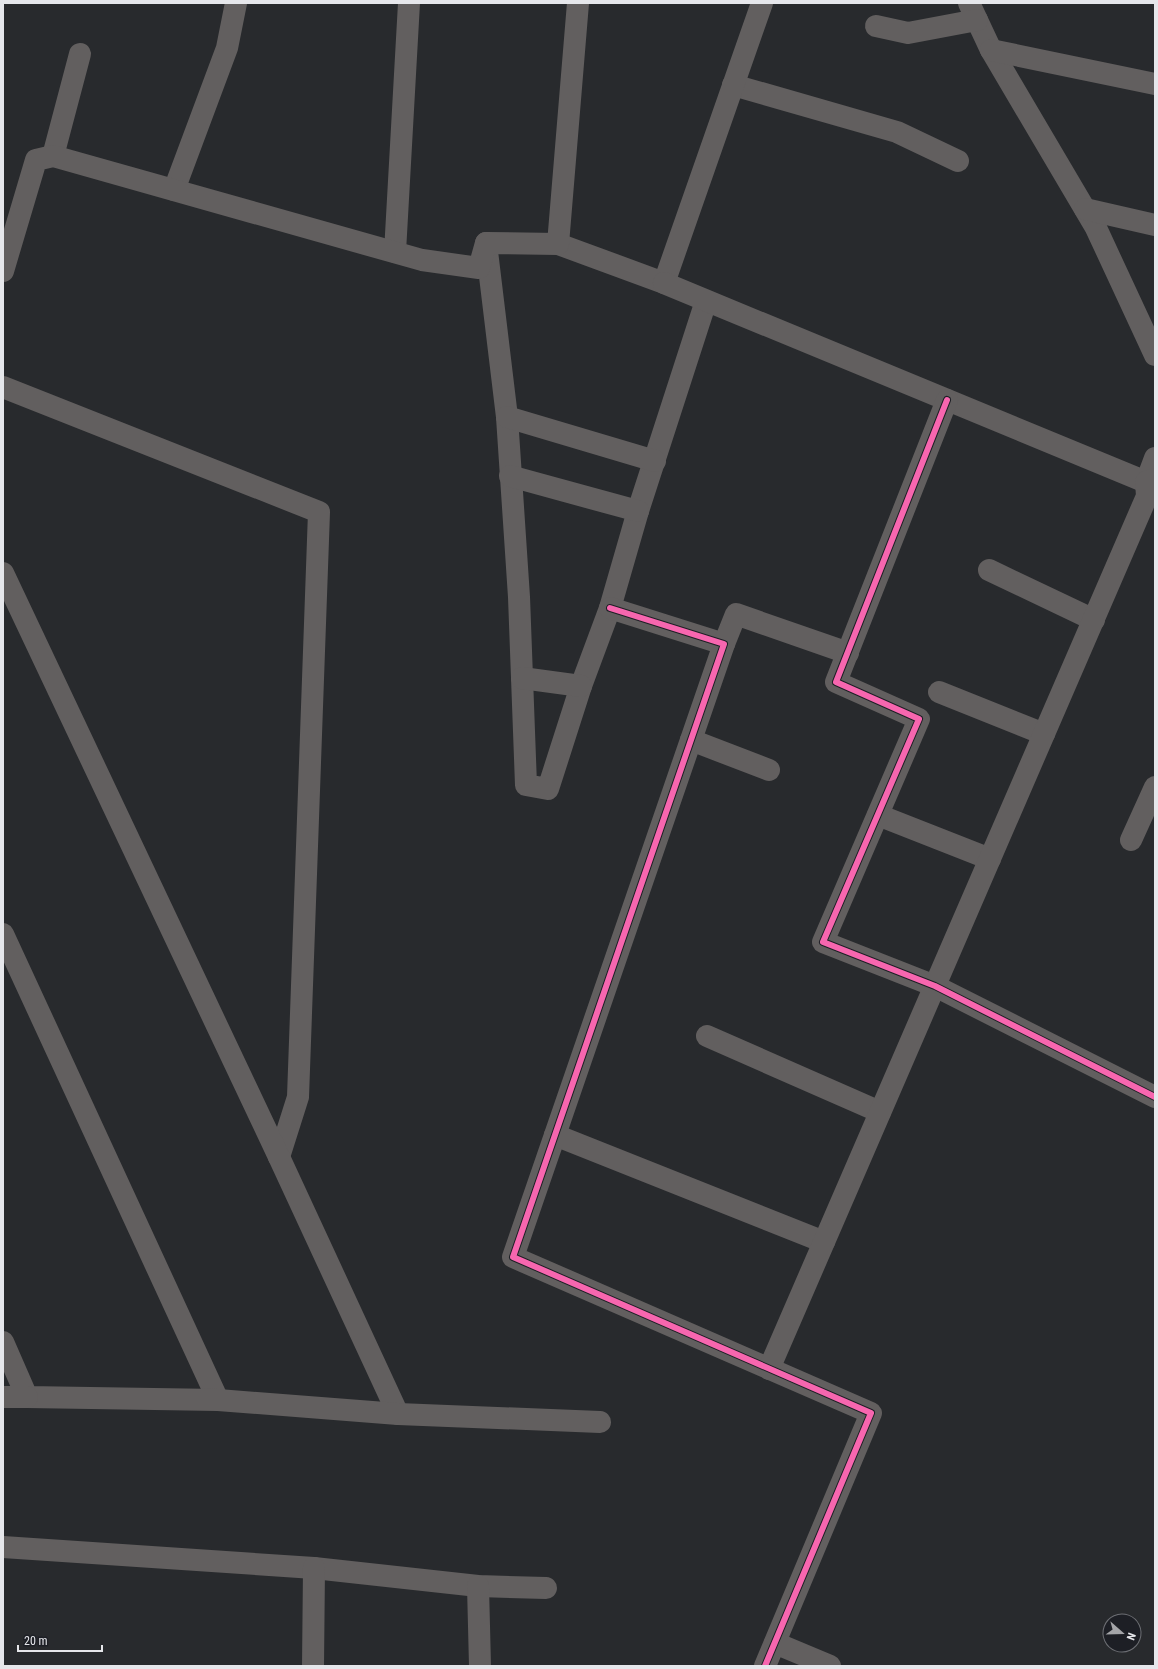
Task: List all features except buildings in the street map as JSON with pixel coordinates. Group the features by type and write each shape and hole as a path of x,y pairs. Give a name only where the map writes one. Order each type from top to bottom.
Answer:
{"street":[{"path":"174,190 226,48 236,3"},
{"path":"395,252 409,3"},
{"path":"558,244 578,3"},
{"path":"664,283 762,3"},
{"path":"876,26 908,33 973,11 991,50 1096,228 1155,356"},
{"path":"991,50 1155,84"},
{"path":"53,156 80,54"},
{"path":"733,85 897,132 958,161"},
{"path":"3,271 36,160 53,156 422,260 479,268 486,243"},
{"path":"1085,209 1155,225"},
{"path":"486,243 558,244 664,283 947,400 1151,480"},
{"path":"486,243 507,417 519,597 526,785 548,789 581,686 610,608 638,511 706,301"},
{"path":"3,387 319,512 298,1097 279,1157"},
{"path":"947,400 836,682 919,719 823,942 935,986 1155,1097"},
{"path":"507,417 655,461"},
{"path":"769,1368 1147,496 1155,458"},
{"path":"510,476 638,511"},
{"path":"989,570 1094,620"},
{"path":"3,573 279,1157 398,1414"},
{"path":"610,608 724,644"},
{"path":"766,1666 871,1413 513,1257 724,644 736,614 848,653"},
{"path":"522,678 581,686"},
{"path":"939,692 1044,734"},
{"path":"691,740 768,770"},
{"path":"1131,840 1155,787"},
{"path":"878,815 990,859"},
{"path":"3,934 218,1400"},
{"path":"708,1036 880,1112"},
{"path":"555,1135 824,1242"},
{"path":"3,1342 27,1397"},
{"path":"3,1397 218,1400 398,1414 600,1422"},
{"path":"3,1548 314,1568 478,1586 546,1588"},
{"path":"313,1666 314,1568"},
{"path":"478,1586 480,1666"},
{"path":"775,1643 830,1666"}],"cycle path":[{"path":"947,400 836,682 919,719 823,942 935,986 1155,1097"},
{"path":"610,608 724,644 513,1257 871,1413 765,1666"}]}
